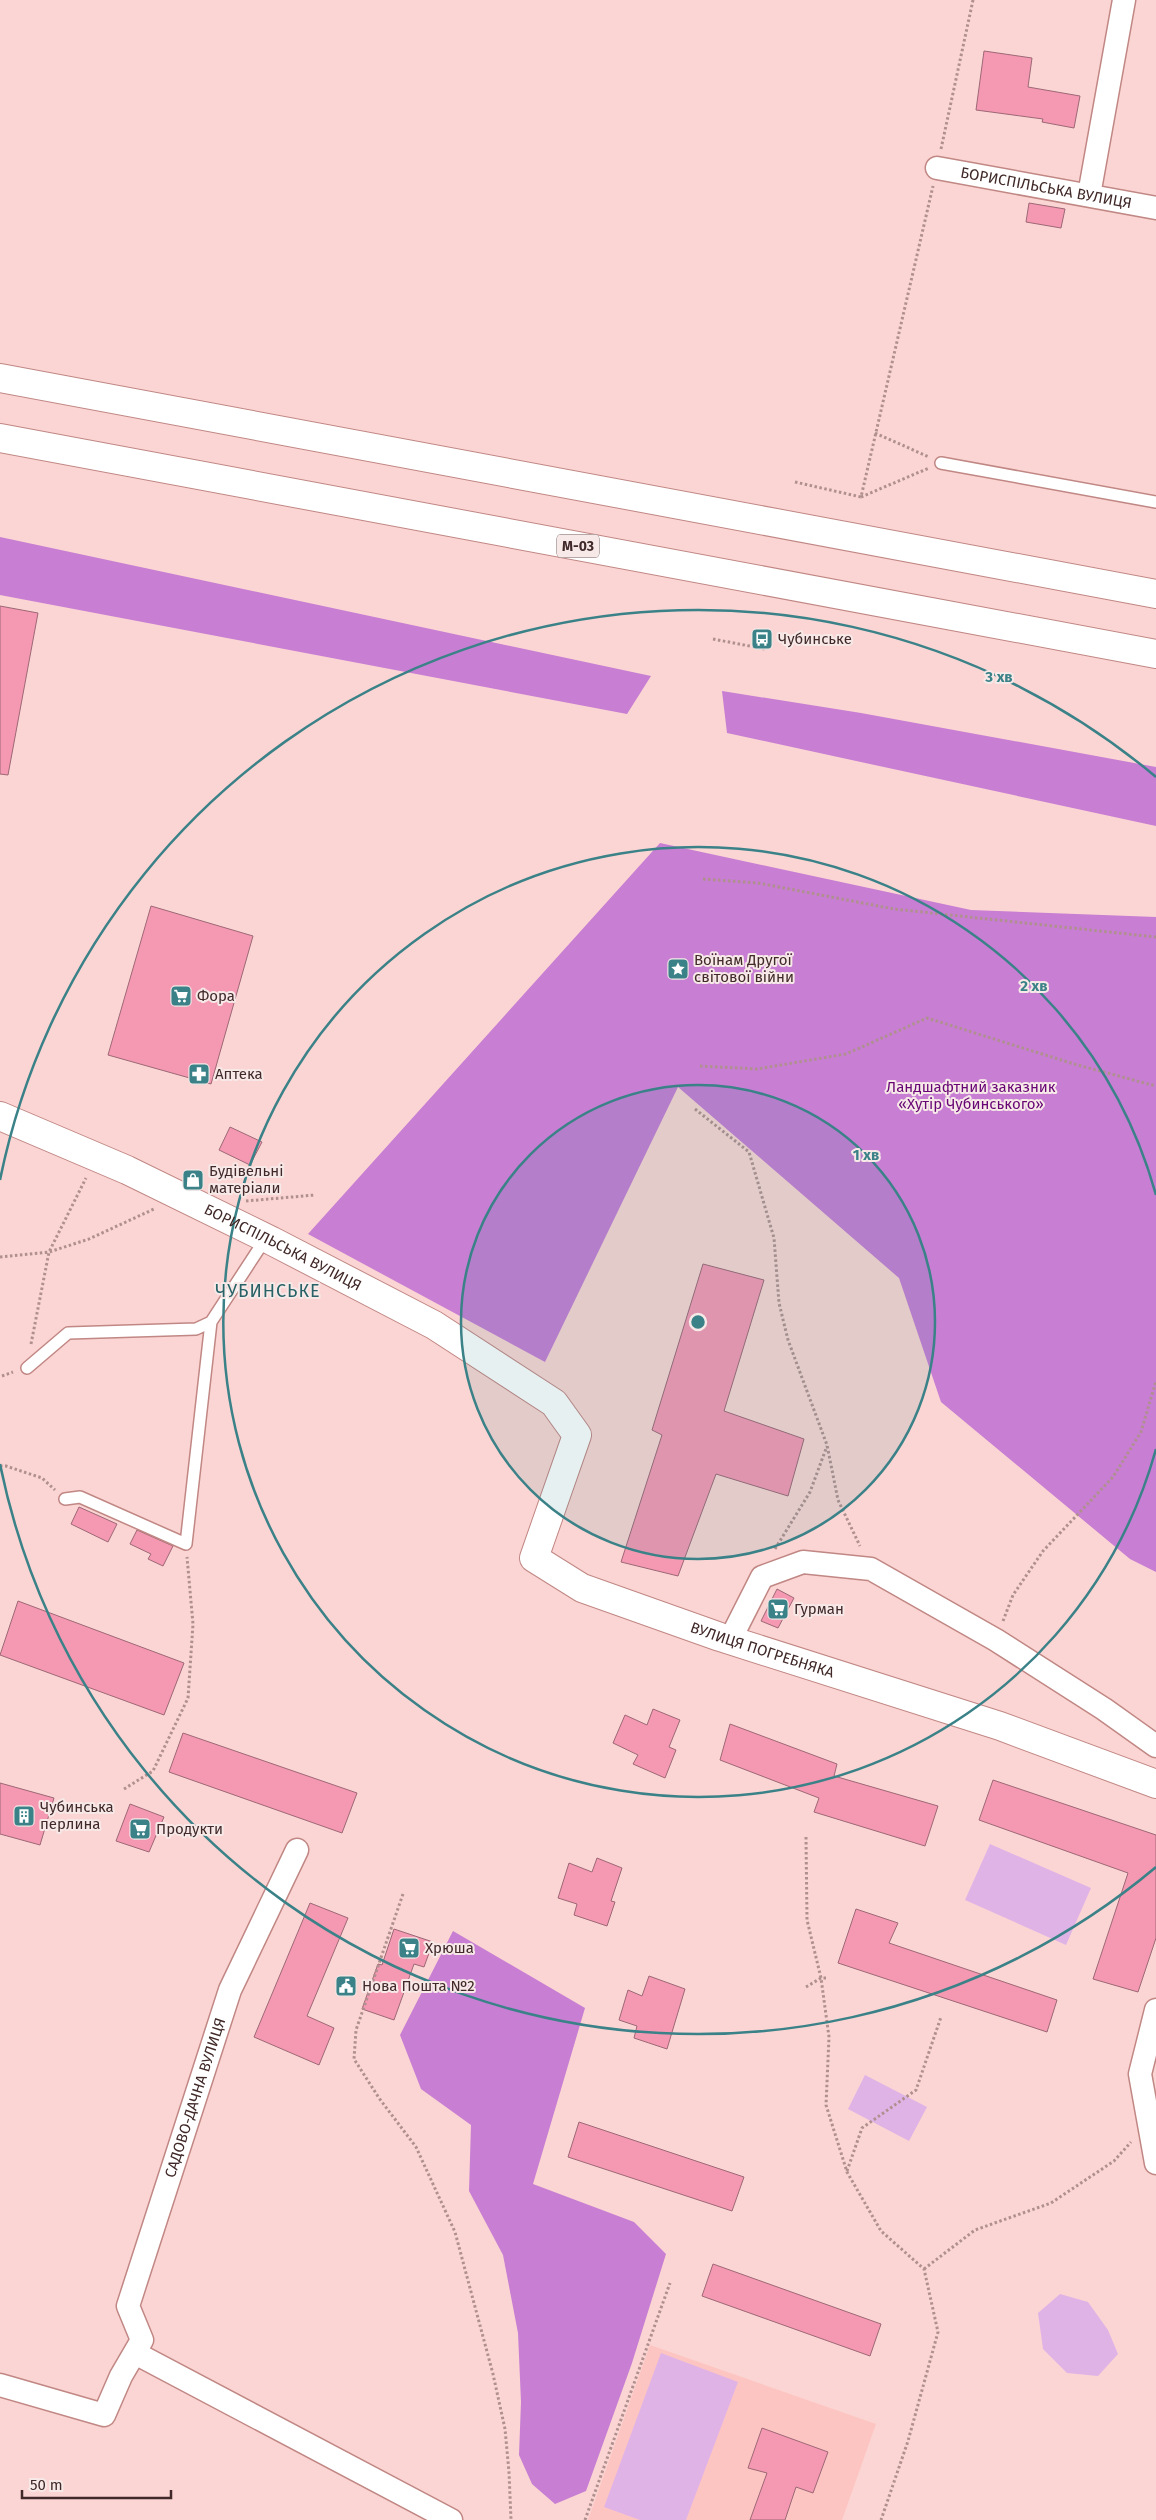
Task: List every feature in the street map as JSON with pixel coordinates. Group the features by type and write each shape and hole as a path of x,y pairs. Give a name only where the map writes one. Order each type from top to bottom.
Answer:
{"main road":[{"path":"0,378 1156,594"},
{"name":"М-03","path":"0,438 1156,654"},
{"name":"БОРИСПІЛЬСЬКА ВУЛИЦЯ","path":"0,1116 97,1157 182,1196 266,1238 434,1326 554,1403"},
{"name":"ВУЛИЦЯ ПОГРЕБНЯКА","path":"554,1403 577,1435 534,1558 582,1588 730,1640 1000,1726 1156,1784"}],"street":[{"path":"1089,195 1124,0"},
{"name":"БОРИСПІЛЬСЬКА ВУЛИЦЯ","path":"937,168 1156,208"},
{"path":"730,1640 762,1577 803,1562 871,1569 996,1640 1104,1709 1156,1746"},
{"name":"САДОВО-ДАЧНА ВУЛИЦЯ","path":"0,2385 104,2415 121,2376 142,2340 128,2306 230,1990 297,1850"},
{"path":"1156,2010 1140,2074 1156,2163"},
{"path":"134,2353 451,2520"}],"lane":[{"path":"941,463 1156,502"},
{"path":"65,1499 80,1497 186,1544 211,1322 266,1238"},
{"path":"26,1368 68,1333 196,1329 211,1322"}],"path":[{"path":"861,497 937,168 973,0"},
{"path":"875,433 941,463"},
{"path":"795,482 861,497 941,463"},
{"path":"713,639 765,649"},
{"path":"703,879 758,882 894,909 1156,937"},
{"path":"700,1066 757,1069 846,1054 927,1018 1074,1064 1156,1086"},
{"path":"695,1109 748,1152 774,1238 779,1302 788,1340 827,1445 838,1500 871,1569"},
{"path":"26,1368 49,1252 97,1157"},
{"path":"238,1202 315,1195"},
{"path":"0,1257 49,1252 89,1239 182,1196"},
{"path":"996,1640 1013,1595 1043,1551 1088,1507 1114,1477 1141,1432 1156,1381"},
{"path":"771,1556 810,1492 827,1445"},
{"path":"0,1466 6,1466 42,1478 65,1499"},
{"path":"124,1790 153,1771 188,1698 193,1624 186,1544"},
{"path":"806,1837 807,1920 821,1978 829,2037 826,2105 847,2172 881,2231 924,2269 938,2332 908,2441 881,2520"},
{"path":"403,1894 356,2030 354,2059 379,2098 416,2146 456,2232 491,2364 504,2430 509,2472 511,2520"},
{"path":"806,1987 821,1978 828,1978"},
{"path":"847,2172 862,2128 916,2090 941,2017"},
{"path":"924,2269 975,2230 1051,2203 1114,2161 1148,2123"},
{"path":"585,2520 670,2283"}],"shaded area":[{"path":"990,1844 1091,1888 1066,1945 965,1900"},
{"path":"865,2075 927,2107 909,2141 848,2109"},
{"path":"1060,2294 1088,2302 1108,2330 1118,2354 1098,2376 1067,2373 1043,2349 1038,2313"},
{"path":"650,2345 876,2424 842,2520 588,2520"},
{"path":"661,2353 738,2382 686,2520 640,2520 604,2507"}],"green space":[{"path":"0,537 651,676 627,714 0,595"},
{"path":"722,691 861,713 1156,767 1156,826 727,733"},
{"name":"Ландшафтний заказник «Хутір Чубинського»","path":"660,843 971,910 1156,917 1156,1572 1130,1559 941,1402 899,1278 678,1087 545,1362 308,1234"},
{"path":"453,1931 585,2008 533,2184 634,2222 666,2254 632,2363 586,2491 555,2504 532,2484 519,2455 521,2402 518,2333 503,2255 469,2191 471,2125 421,2089 400,2035"}],"building":[{"path":"984,51 1032,58 1028,87 1080,96 1074,128 1042,122 1043,119 976,110"},
{"path":"1029,203 1065,209 1061,228 1026,222"},
{"path":"0,606 38,613 8,775 0,774"},
{"name":"Фора","path":"151,906 253,936 211,1084 108,1055"},
{"path":"230,1127 262,1142 250,1165 219,1150"},
{"path":"703,1264 764,1280 724,1411 804,1439 788,1496 716,1474 678,1576 621,1562 662,1435 652,1430"},
{"path":"79,1507 117,1524 108,1542 71,1524"},
{"path":"137,1530 173,1546 163,1566 148,1559 151,1554 130,1544"},
{"name":"Гурман","path":"777,1589 794,1598 778,1628 761,1621"},
{"path":"18,1601 184,1663 164,1715 0,1655"},
{"path":"653,1709 680,1720 669,1747 676,1750 665,1778 633,1764 638,1755 613,1743 625,1715 647,1725"},
{"path":"730,1724 837,1764 834,1776 938,1806 925,1846 814,1812 819,1798 720,1760"},
{"path":"183,1733 357,1793 342,1833 169,1772"},
{"path":"993,1780 1156,1835 1156,1938 1138,1992 1093,1979 1128,1873 979,1820"},
{"name":"Чубинська перлина","path":"0,1783 54,1798 40,1845 0,1834"},
{"name":"Продукти","path":"130,1804 164,1817 149,1852 116,1841"},
{"path":"597,1858 622,1868 611,1901 615,1902 607,1926 574,1915 577,1904 558,1898 569,1863 592,1872"},
{"path":"310,1903 348,1918 307,2016 334,2028 319,2065 254,2037"},
{"path":"856,1909 898,1923 889,1943 1057,2000 1047,2032 838,1963"},
{"path":"394,1929 433,1942 424,1967 414,1964 394,2020 362,2009 378,1964 382,1965"},
{"path":"649,1976 685,1989 667,2049 634,2038 637,2026 619,2020 628,1990 642,1996"},
{"path":"579,2122 744,2177 732,2211 568,2157"},
{"path":"713,2264 881,2324 870,2356 702,2296"},
{"path":"762,2428 828,2452 813,2493 796,2487 785,2520 750,2520 767,2473 748,2468"}],"place":[{"name":"Чубинське","path":"762,639"},
{"name":"Воїнам Другої світової війни","path":"678,969"},
{"name":"Фора","path":"181,996"},
{"name":"Аптека","path":"199,1074"},
{"name":"Будівельні матеріали","path":"193,1180"},
{"name":"Гурман","path":"778,1609"},
{"name":"Чубинська перлина","path":"24,1816"},
{"name":"Продукти","path":"140,1829"},
{"name":"Хрюша","path":"409,1948"},
{"name":"Нова Пошта №2","path":"346,1986"}],"district":[{"name":"ЧУБИНСЬКЕ","path":"268,1291"}]}
